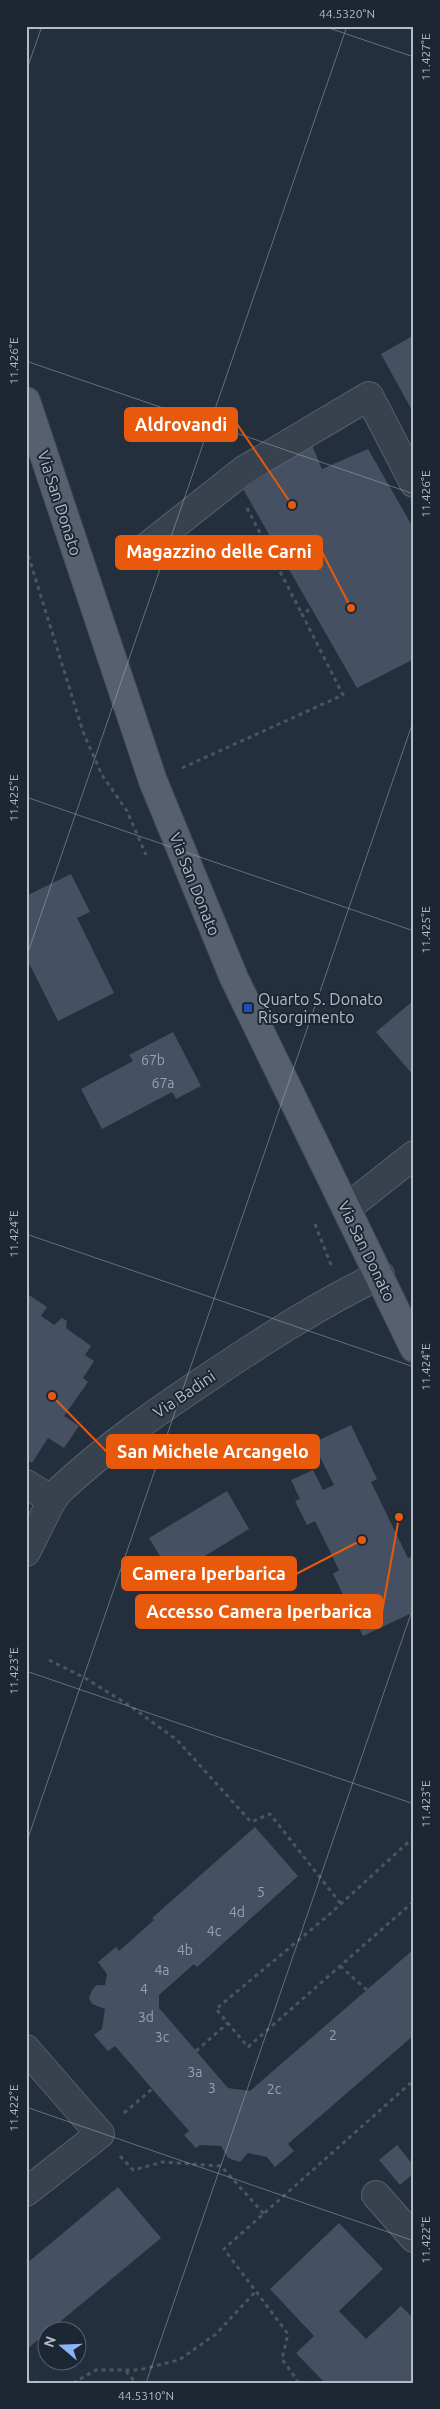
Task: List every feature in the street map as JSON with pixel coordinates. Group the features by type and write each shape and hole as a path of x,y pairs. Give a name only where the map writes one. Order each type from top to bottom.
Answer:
{"main road":[{"name":"Via San Donato","path":"26,401 153,781 234,978 269,1054 347,1208 414,1348"}],"street":[{"path":"139,554 233,478 368,396 414,482"},
{"path":"347,1208 414,1156"},
{"name":"Via Badini","path":"26,1552 52,1500 70,1480 152,1415 237,1358 341,1294 380,1275"},
{"path":"26,1484 52,1500"},
{"path":"26,2049 100,2134 26,2192"},
{"path":"376,2194 414,2238"}],"path":[{"path":"119,800 153,781 343,695 233,478"},
{"path":"302,614 312,608"},
{"path":"49,1660 85,1678 130,1706 177,1740 251,1822 270,1814 341,1904"},
{"path":"414,1837 341,1904 216,2009 248,2047 414,1901"},
{"path":"340,1966 367,1990"},
{"path":"196,2051 228,2024"},
{"path":"299,2383 282,2360 288,2334 224,2249 414,2080"},
{"path":"152,2089 100,2134 133,2170 163,2162 221,2166 264,2214"},
{"path":"73,2383 96,2370 139,2370 179,2360 216,2334 256,2291"},
{"path":"125,2370 136,2383"},
{"path":"26,2380 39,2383"}],"building":[{"path":"414,335 414,414 381,354"},
{"path":"312,445 322,469 368,449 414,529 414,659 357,688 243,489"},
{"path":"71,874 90,912 77,918 114,993 58,1021 26,957 26,896"},
{"path":"414,1000 414,1076 376,1032"},
{"path":"173,1032 201,1086 176,1099 172,1092 102,1129 81,1089 133,1061 129,1055"},
{"path":"26,1293 47,1307 41,1316 54,1325 62,1318 67,1321 66,1328 91,1346 85,1355 94,1361 83,1378 88,1382 64,1416 79,1426 64,1448 48,1438 32,1463 26,1459"},
{"path":"351,1425 377,1479 371,1482 408,1558 414,1556 414,1612 363,1636 333,1574 339,1570 315,1521 307,1525 295,1501 300,1499 291,1480 313,1470 323,1490 334,1485 313,1443"},
{"path":"227,1491 249,1529 172,1576 149,1538"},
{"path":"255,1827 298,1876 197,1967 194,1964 159,1995 159,2008 228,2088 250,2091 414,1949 414,2035 288,2144 294,2151 275,2167 267,2157 248,2153 240,2162 228,2158 221,2146 200,2145 196,2148 184,2135 189,2131 115,2046 108,2051 94,2035 102,2029 105,2009 92,2004 89,1998 92,1990 97,1985 105,1985 107,1974 98,1962 116,1947 119,1951 154,1920 152,1918"},
{"path":"397,2145 414,2166 414,2173 400,2185 379,2160"},
{"path":"118,2187 161,2238 60,2322 38,2322 38,2340 26,2350 26,2264"},
{"path":"339,2223 383,2269 339,2311 366,2339 401,2306 414,2319 414,2383 325,2383 296,2353 314,2336 270,2289"}],"place":[{"name":"Aldrovandi","path":"292,505"},
{"name":"Magazzino delle Carni","path":"351,608"},
{"name":"Quarto S. Donato Risorgimento","path":"248,1008"},
{"name":"San Michele Arcangelo","path":"52,1396"},
{"name":"Accesso Camera Iperbarica","path":"399,1517"},
{"name":"Camera Iperbarica","path":"362,1540"}]}
